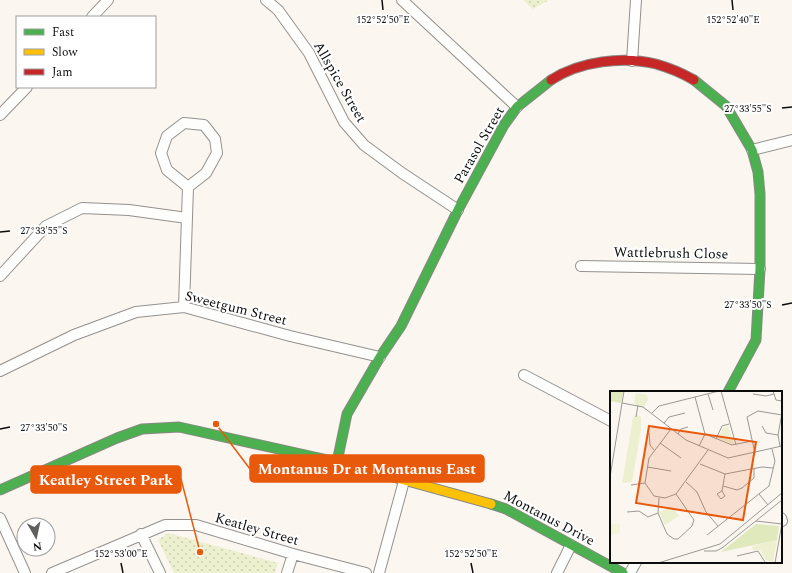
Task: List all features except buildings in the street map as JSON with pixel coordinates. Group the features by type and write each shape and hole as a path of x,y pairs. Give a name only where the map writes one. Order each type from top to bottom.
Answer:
{"street":[{"path":"93,16 108,0"},
{"name":"Allspice Street","path":"266,0 278,10 309,53 344,122 364,145 402,174 458,210"},
{"path":"402,0 518,107"},
{"path":"632,61 636,0"},
{"name":"Parasol Street","path":"337,462 347,414 380,356 401,326 458,210 504,126 518,107 542,86 560,74 589,64 610,61 632,61 655,64 676,71 698,82 726,106 752,150 758,172 760,194 760,269 756,340 729,391"},
{"path":"0,116 26,88"},
{"path":"184,123 204,125 215,139 217,153 206,173 188,187 167,170 161,153 167,136 184,123"},
{"path":"752,150 792,140"},
{"path":"184,307 188,187"},
{"path":"0,276 46,226 82,208 129,210 187,218"},
{"name":"Wattlebrush Close","path":"581,266 760,269"},
{"name":"Sweetgum Street","path":"0,371 74,335 136,312 184,307 290,336 380,356"},
{"path":"524,375 610,421"},
{"name":"Montanus Drive","path":"0,490 117,438 142,429 179,427 337,462 491,504 506,510 623,573"},
{"path":"379,573 404,481"},
{"path":"0,518 25,573"},
{"name":"Keatley Street","path":"52,573 165,525 196,526 366,573"},
{"path":"141,534 160,573"},
{"path":"557,573 572,545"},
{"path":"287,573 293,554"},
{"path":"630,573 635,563"}],"green space":[{"path":"523,0 549,0 533,9"},
{"path":"168,533 278,563 275,573 174,573 158,540"}],"traffic: fast":[{"path":"337,462 347,414 380,357 401,326 458,210 504,125 517,107 551,80"},
{"path":"694,80 726,106 752,150 758,172 760,194 760,269 756,340 729,391"},
{"path":"0,490 117,438 142,429 179,427 337,462 375,472"},
{"path":"491,504 506,509 623,573"}],"traffic: slow":[{"path":"375,472 491,504"}],"traffic: jam":[{"path":"551,80 575,68 588,64 630,60 656,64 671,69 694,80"}],"place":[{"name":"Montanus Dr at Montanus East","path":"216,424"},
{"name":"Keatley Street Park","path":"200,552"}]}
